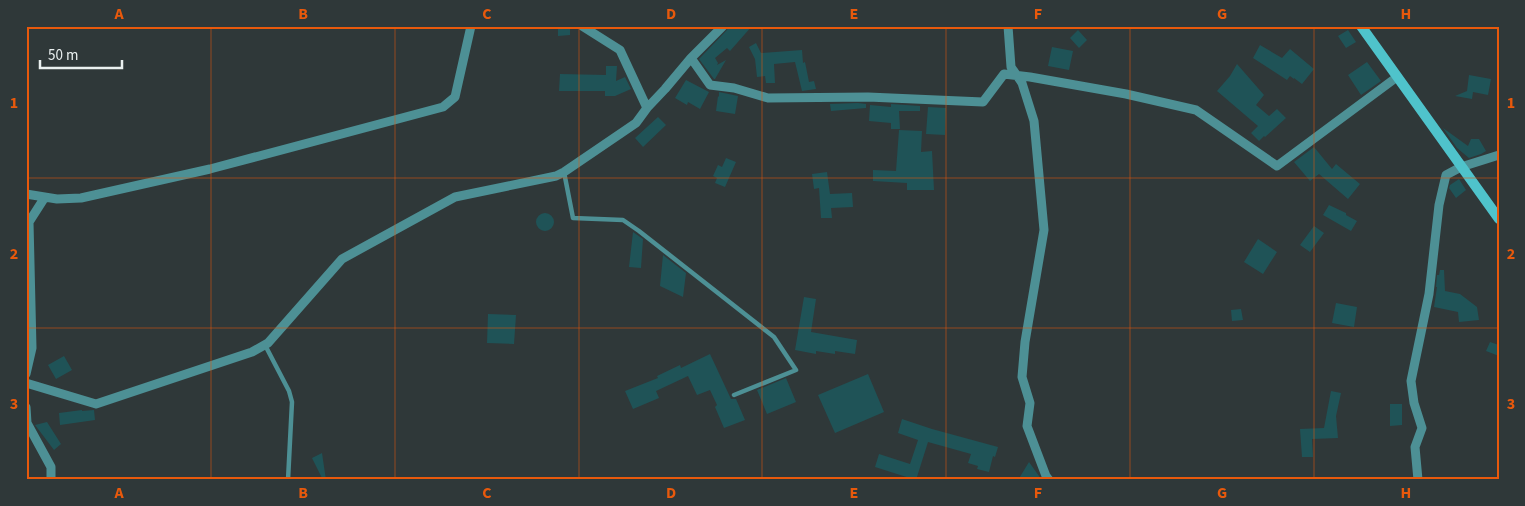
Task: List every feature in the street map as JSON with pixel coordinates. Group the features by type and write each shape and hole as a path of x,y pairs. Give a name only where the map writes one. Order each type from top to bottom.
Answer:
{"main road":[{"path":"1361,26 1499,219"}],"street":[{"path":"26,194 57,199 81,198 201,172 443,107 454,97 471,26"},
{"path":"582,26 620,50 647,108"},
{"path":"26,383 96,404 252,352 268,343 342,259 455,197 556,176 636,123 647,108 723,26"},
{"path":"1008,26 1011,67 1022,83 1034,121 1044,230 1025,342 1022,377 1030,403 1027,426 1049,480"},
{"path":"692,58 710,84 734,88 768,98 868,97 983,102 1004,74 1126,94 1196,110 1277,166 1397,77"},
{"path":"1418,480 1415,447 1422,428 1414,403 1411,381 1429,294 1443,184 1446,175 1461,167 1499,155"},
{"path":"26,374 32,348 29,222 45,197"},
{"path":"26,407 27,423 51,467 51,480"}],"lane":[{"path":"564,172 573,218 623,220 639,230 774,337 796,370 734,396"},
{"path":"265,345 289,391 292,402 288,480"}],"building":[{"path":"729,26 752,26 730,51 727,48 715,58 718,63 717,65 726,60 714,79 699,59"},
{"path":"570,27 570,35 558,36 558,28"},
{"path":"1078,30 1087,40 1079,48 1070,38"},
{"path":"1348,30 1356,42 1346,48 1338,36"},
{"path":"756,43 761,53 802,50 803,63 805,62 809,82 814,81 816,89 802,91 795,62 774,64 775,83 766,83 765,76 757,77 755,59 749,47"},
{"path":"1260,45 1282,58 1290,49 1314,69 1302,84 1290,76 1287,80 1253,58"},
{"path":"1052,47 1073,51 1069,70 1048,66"},
{"path":"1367,62 1381,81 1361,95 1348,75"},
{"path":"1237,64 1264,95 1256,105 1269,116 1277,109 1286,118 1259,141 1251,133 1258,126 1217,91 1230,76"},
{"path":"606,66 617,66 616,81 625,77 631,89 615,96 605,96 605,91 559,91 560,74 606,75"},
{"path":"1469,75 1491,79 1488,95 1473,92 1472,99 1455,96 1467,91"},
{"path":"686,80 709,92 700,109 688,102 687,105 675,98"},
{"path":"719,92 738,96 735,114 716,111"},
{"path":"830,104 866,104 866,108 831,111"},
{"path":"891,104 920,106 920,111 899,111 900,129 891,129 891,123 869,121 870,105 891,107"},
{"path":"928,107 946,108 945,135 926,134"},
{"path":"658,117 666,125 643,147 635,138"},
{"path":"1443,128 1468,146 1471,139 1479,139 1486,151 1469,158 1457,148"},
{"path":"899,130 922,131 921,152 932,151 934,190 907,190 907,183 873,181 873,170 896,171"},
{"path":"1314,147 1332,169 1336,164 1360,184 1348,199 1319,174 1310,181 1294,162"},
{"path":"726,158 736,162 725,187 715,183 717,178 713,176 718,165 722,167"},
{"path":"827,172 830,194 852,193 853,207 831,208 832,218 821,218 819,188 814,189 812,174"},
{"path":"1459,179 1466,190 1456,198 1449,188 1450,185"},
{"path":"1329,205 1357,221 1351,231 1323,215"},
{"path":"545,213 551,216 554,222 551,228 545,231 539,228 536,222 539,216"},
{"path":"1314,226 1324,233 1310,252 1300,245"},
{"path":"633,232 643,239 641,268 629,267"},
{"path":"1258,239 1277,252 1263,274 1244,262"},
{"path":"663,255 686,273 683,297 660,286"},
{"path":"1440,270 1444,270 1445,291 1460,294 1477,307 1479,320 1459,322 1458,312 1434,307 1437,275 1439,275"},
{"path":"804,297 816,299 811,332 857,340 855,354 835,351 835,354 816,351 816,354 795,350"},
{"path":"1336,303 1357,307 1354,327 1332,323"},
{"path":"1241,309 1243,320 1232,321 1231,310"},
{"path":"488,314 516,315 514,344 487,343"},
{"path":"1490,342 1499,345 1499,356 1486,351"},
{"path":"710,354 731,399 736,399 745,420 724,428 710,390 697,395 688,376 656,391 659,398 633,409 625,391 658,378 657,376 680,365 681,368"},
{"path":"64,356 72,370 56,379 48,365"},
{"path":"868,374 884,412 835,433 818,395"},
{"path":"786,378 796,402 767,414 757,390"},
{"path":"1331,391 1341,393 1336,416 1338,438 1312,439 1313,457 1302,457 1300,429 1324,428"},
{"path":"1390,404 1402,404 1402,425 1390,426"},
{"path":"94,410 95,420 60,425 59,413"},
{"path":"902,419 998,447 995,457 993,456 989,472 977,469 978,466 968,463 971,454 928,442 916,480 875,467 879,454 910,464 918,440 898,433"},
{"path":"47,422 61,444 54,450 35,425"},
{"path":"322,453 326,480 323,480 312,458"},
{"path":"1029,462 1039,476 1041,480 1018,480"}]}
